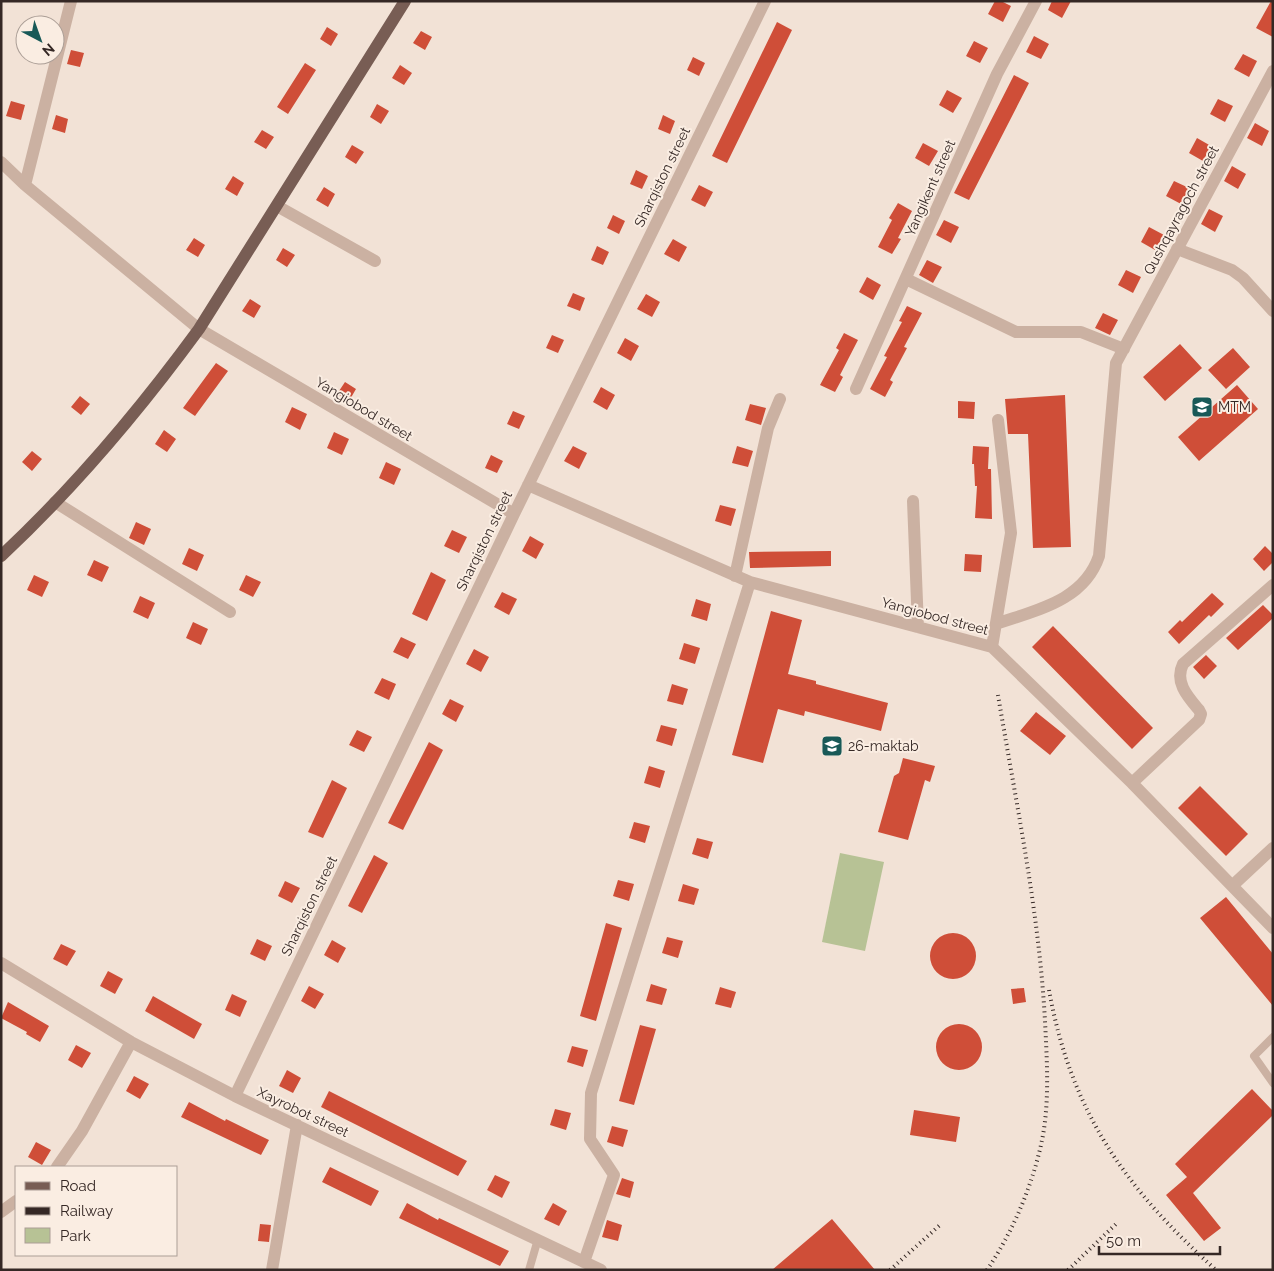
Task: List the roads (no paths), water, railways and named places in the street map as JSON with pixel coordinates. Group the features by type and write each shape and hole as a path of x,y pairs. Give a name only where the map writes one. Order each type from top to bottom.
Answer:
{"main road":[{"path":"1,556 55,502 144,403 198,329 405,1"}],"street":[{"path":"25,185 71,1"},
{"name":"Sharqiston street","path":"236,1096 514,514 765,1"},
{"name":"Yangikent street","path":"856,389 997,74 1036,1"},
{"name":"Qushqayragoch street","path":"996,624 1055,604 1082,585 1095,570 1099,556 1116,363 1273,72"},
{"name":"Yangiobod street","path":"1,162 25,185 198,329 514,514"},
{"path":"277,206 375,262"},
{"path":"1177,249 1232,270 1243,278 1273,311"},
{"path":"906,279 1016,332 1081,332 1124,348"},
{"path":"736,576 768,428 780,399"},
{"path":"992,647 1011,533 998,420"},
{"name":"Yangiobod street","path":"528,486 750,582 992,647 1132,783 1273,928"},
{"path":"913,501 918,627"},
{"path":"55,502 230,612"},
{"path":"584,1262 614,1175 590,1138 591,1093 750,582"},
{"path":"1132,783 1199,720 1201,714 1199,710 1181,685 1179,671 1183,664 1273,585"},
{"path":"1232,886 1273,848"},
{"name":"Xayrobot street","path":"1,963 131,1042 236,1096 601,1270"},
{"path":"58,1166 82,1131 131,1042"},
{"path":"272,1270 297,1126"},
{"path":"1,1212 15,1203"}],"lane":[{"path":"1273,1037 1254,1056 1273,1084"},
{"path":"529,1270 538,1240"}],"railway":[{"path":"987,1270 1005,1241 1020,1210 1032,1178 1044,1130 1047,1083 1045,1021 1038,939 998,695"},
{"path":"1049,990 1059,1034 1072,1074 1088,1111 1107,1145 1129,1178 1155,1209 1216,1270"},
{"path":"1068,1270 1116,1224"},
{"path":"890,1270 940,1225"}],"place":[{"name":"MTM","path":"1202,407"},
{"name":"26-maktab","path":"832,746"}]}
